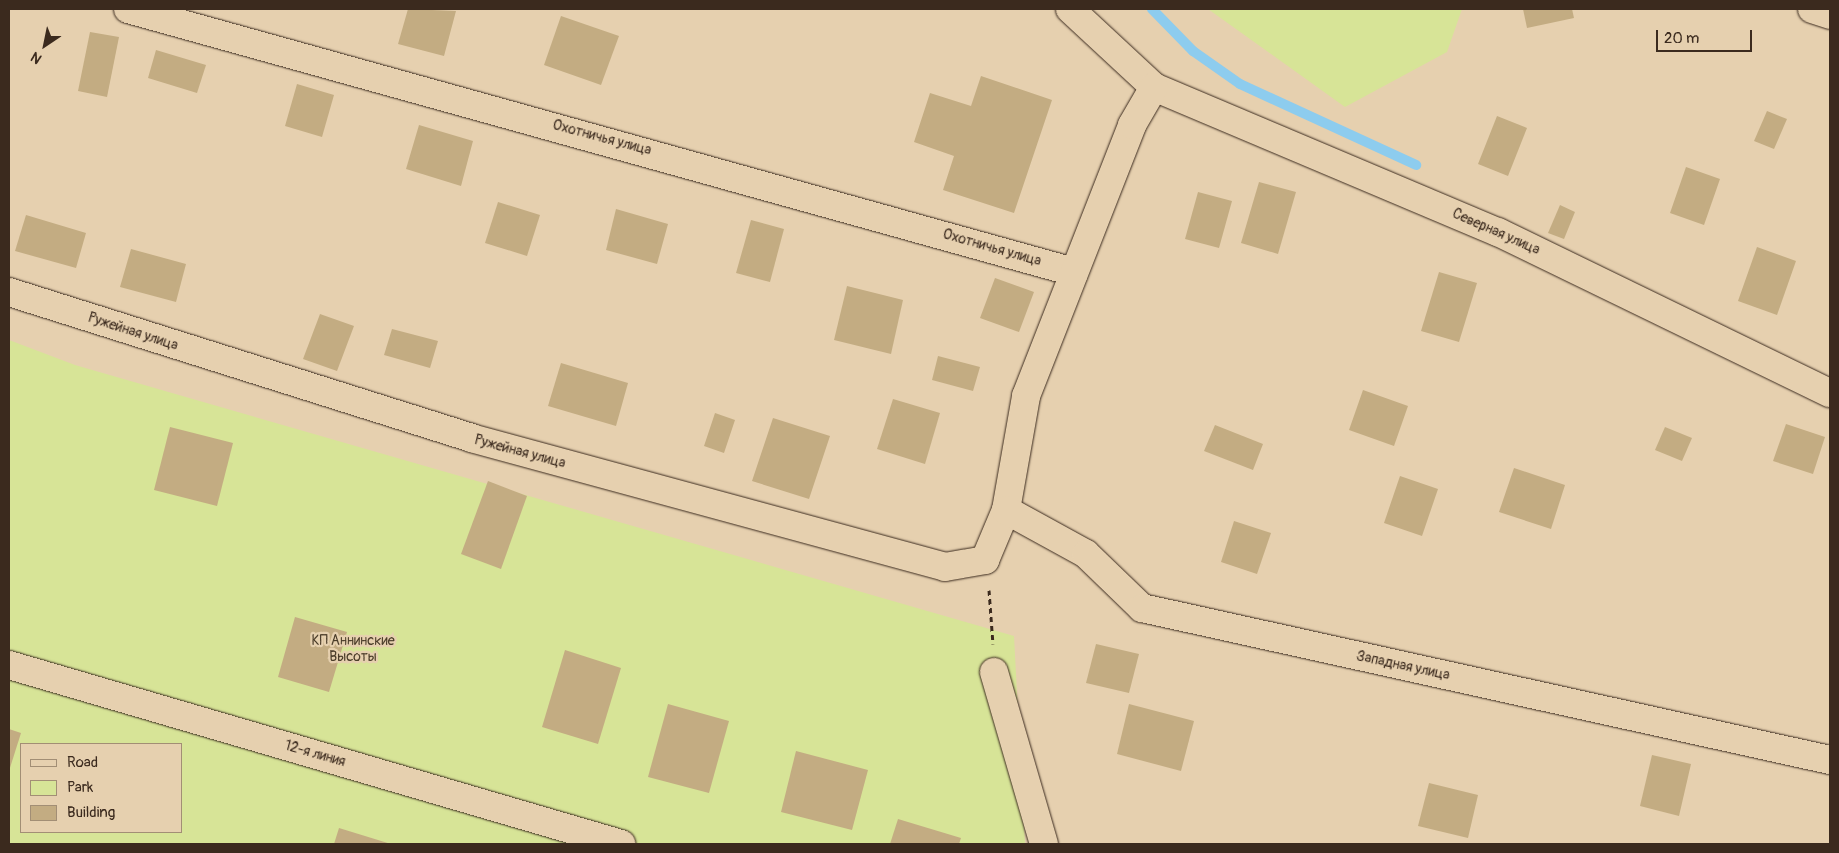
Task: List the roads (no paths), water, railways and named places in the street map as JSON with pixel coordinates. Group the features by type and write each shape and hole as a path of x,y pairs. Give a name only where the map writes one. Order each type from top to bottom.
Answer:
{"street":[{"name":"Охотничья улица","path":"128,9 1074,272"},
{"path":"1006,510 1026,396 1132,126 1154,88 1070,9"},
{"path":"1812,9 1830,15"},
{"name":"Северная улица","path":"1154,88 1498,232 1830,393"},
{"name":"Ружейная улица","path":"9,292 490,444 945,567 985,560 1006,510"},
{"name":"Западная улица","path":"1006,510 1086,554 1142,608 1830,760"},
{"name":"12-я линия","path":"9,665 621,844"},
{"path":"994,672 1044,844"}],"waterway":[{"path":"1152,9 1193,51 1240,84 1416,165"}],"park label":[{"name":"КП Аннинские Высоты","path":"353,650"}]}
